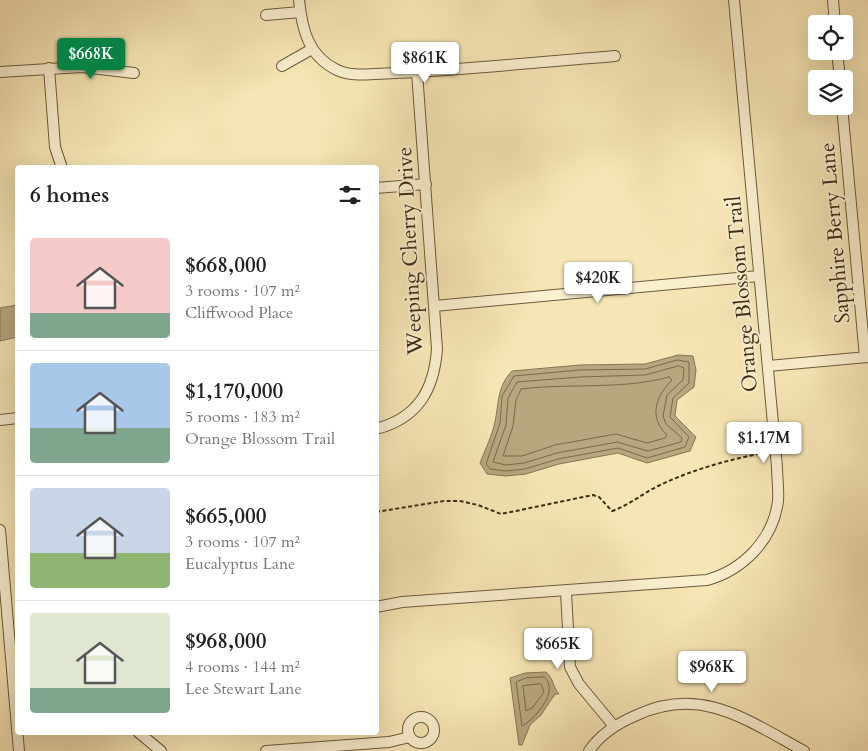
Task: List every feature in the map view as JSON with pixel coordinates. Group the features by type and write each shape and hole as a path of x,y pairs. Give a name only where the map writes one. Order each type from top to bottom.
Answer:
{"street":[{"path":"299,0 303,31 312,49 326,63 345,73 417,72 615,56"},
{"name":"Orange Blossom Trail","path":"379,606 402,602 694,582 729,572 751,556 763,540 772,522 778,493 734,0"},
{"path":"833,0 834,15"},
{"path":"266,16 300,12"},
{"path":"282,66 312,49"},
{"path":"0,72 82,67 134,74"},
{"path":"49,68 55,147 61,165"},
{"name":"Weeping Cherry Drive","path":"379,429 401,419 423,399 433,378 437,349 417,72"},
{"name":"Sapphire Berry Lane","path":"843,115 866,357"},
{"path":"379,188 426,184"},
{"path":"434,306 759,276"},
{"path":"768,366 866,357"},
{"path":"0,420 15,418"},
{"path":"0,530 15,704"},
{"path":"566,592 570,667 579,684 613,725"},
{"path":"589,751 613,725 662,706 684,703 703,704 724,709 804,751"},
{"path":"18,735 19,751"},
{"path":"142,735 161,751"},
{"path":"266,751 389,742 410,737"}],"path":[{"path":"379,512 444,501 460,501 478,505 501,514 593,495 599,497 612,512 625,507 658,486 699,469 739,457 775,450"}],"water":[{"path":"15,305 15,337 0,341 0,308"},
{"path":"678,355 693,356 696,370 694,387 677,400 675,416 696,437 690,451 647,463 618,453 559,464 526,474 506,476 487,474 480,463 494,427 501,389 512,371 580,365 645,364"},
{"path":"546,672 559,694 555,694 541,715 530,725 522,745 519,745 510,678 525,673"}]}
